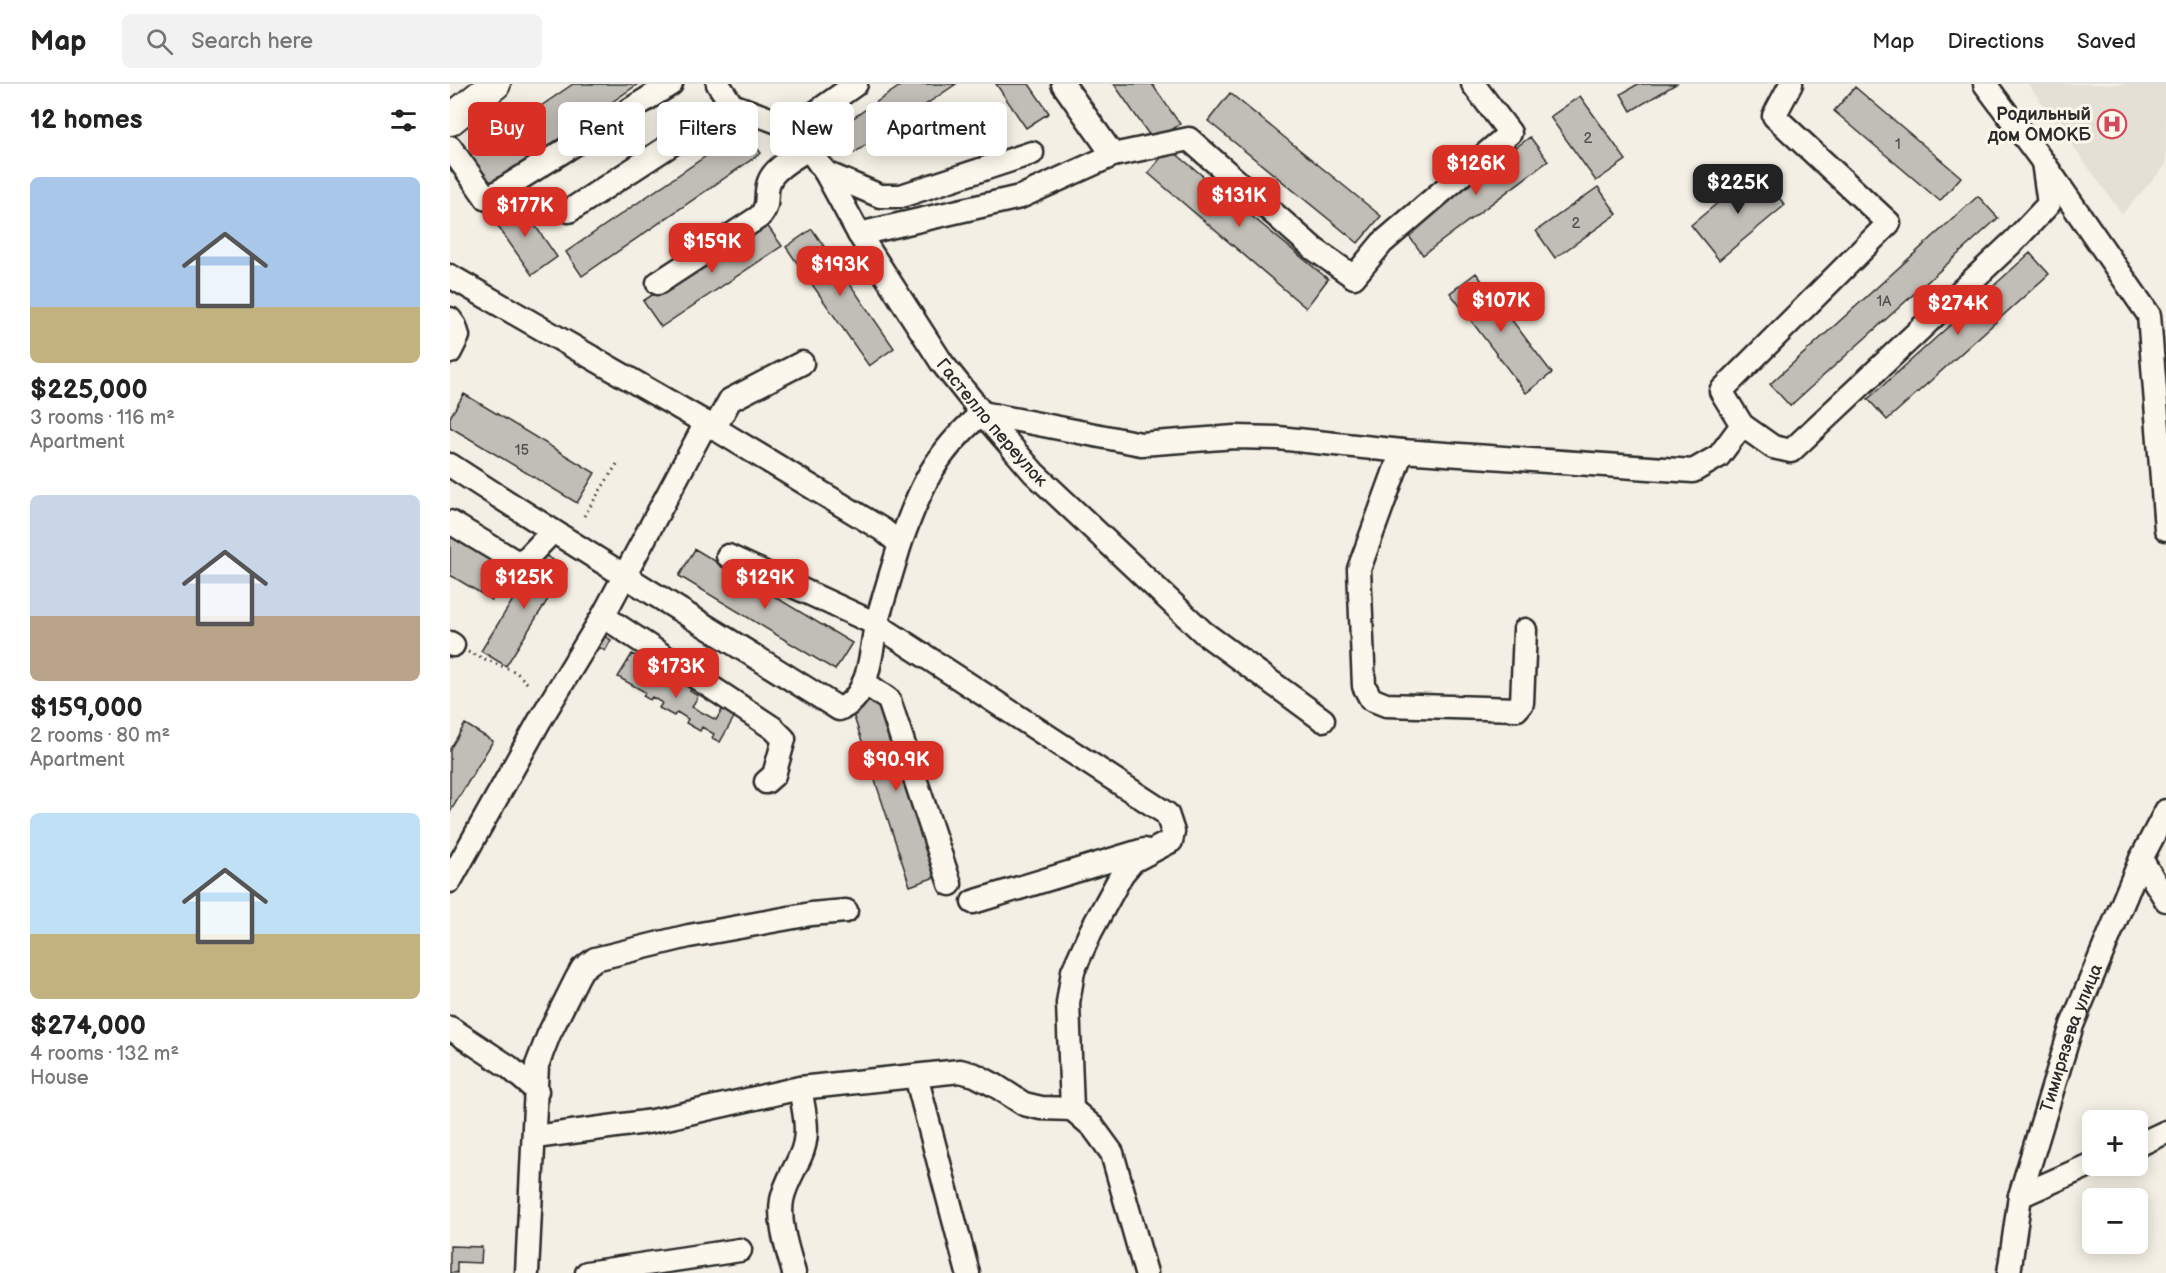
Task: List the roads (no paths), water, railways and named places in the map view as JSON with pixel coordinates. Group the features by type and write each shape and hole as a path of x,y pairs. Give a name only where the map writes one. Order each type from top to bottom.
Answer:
{"main road":[{"path":"450,120 495,84"}],"street":[{"path":"450,147 487,199 671,84"},
{"path":"718,84 730,102"},
{"path":"831,102 856,84"},
{"path":"1063,84 1113,155"},
{"path":"859,234 1020,197 1113,155 1189,139 1314,249 1354,277 1382,243 1510,133 1473,84"},
{"path":"1791,84 1774,116 1889,223 1721,390 1742,425 1773,447 1791,451 2015,240 2049,204 2043,162"},
{"path":"1985,84 2043,162 2149,315 2166,529"},
{"path":"568,211 657,153"},
{"path":"826,173 880,196 901,196 1032,153"},
{"path":"658,284 765,212 768,183 775,173 798,156"},
{"name":"Гастелло переулок","path":"814,156 859,234 942,363 982,413 1049,488 1204,633 1323,720"},
{"path":"450,276 711,425 883,530 900,544"},
{"path":"450,319 458,336 450,352"},
{"path":"450,881 540,720 603,616 711,425 730,400 801,363"},
{"path":"450,465 552,532 839,709 852,702 864,682 876,624 900,544 920,491 932,468 962,430 982,413 1141,444 1235,437 1278,438 1402,451 1693,471 1719,456 1742,425"},
{"path":"1402,451 1359,569 1364,686 1371,699 1386,705 1517,709 1522,703 1525,630"},
{"path":"450,522 518,563 528,557 552,532"},
{"path":"728,556 876,624 1167,814 1173,832 1171,841 1133,861 1122,874 1091,931 1073,971 1068,1003 1072,1108"},
{"path":"603,616 773,728 784,739 774,775 766,782"},
{"path":"864,682 889,700 950,884"},
{"name":"Тимирязева улица","path":"2009,1273 2020,1196 2073,1025 2141,859 2166,811"},
{"path":"973,902 1171,841"},
{"path":"2141,859 2166,900"},
{"path":"527,1273 537,1065 549,1034 582,969 595,959 700,934 811,914 846,911"},
{"path":"450,1028 509,1067 537,1091"},
{"path":"535,1137 653,1121 800,1088 886,1077 960,1071 975,1075 1024,1104 1041,1108 1072,1108 1093,1127 1112,1154 1146,1273"},
{"path":"916,1076 968,1273"},
{"path":"794,1273 781,1215 782,1198 801,1156 806,1137 807,1125 800,1088"},
{"path":"2148,1140 2166,1132"},
{"path":"2020,1196 2082,1168"},
{"path":"587,1273 740,1250"}],"place":[{"name":"Родильный дом ОМОКБ","path":"2112,124"}]}
